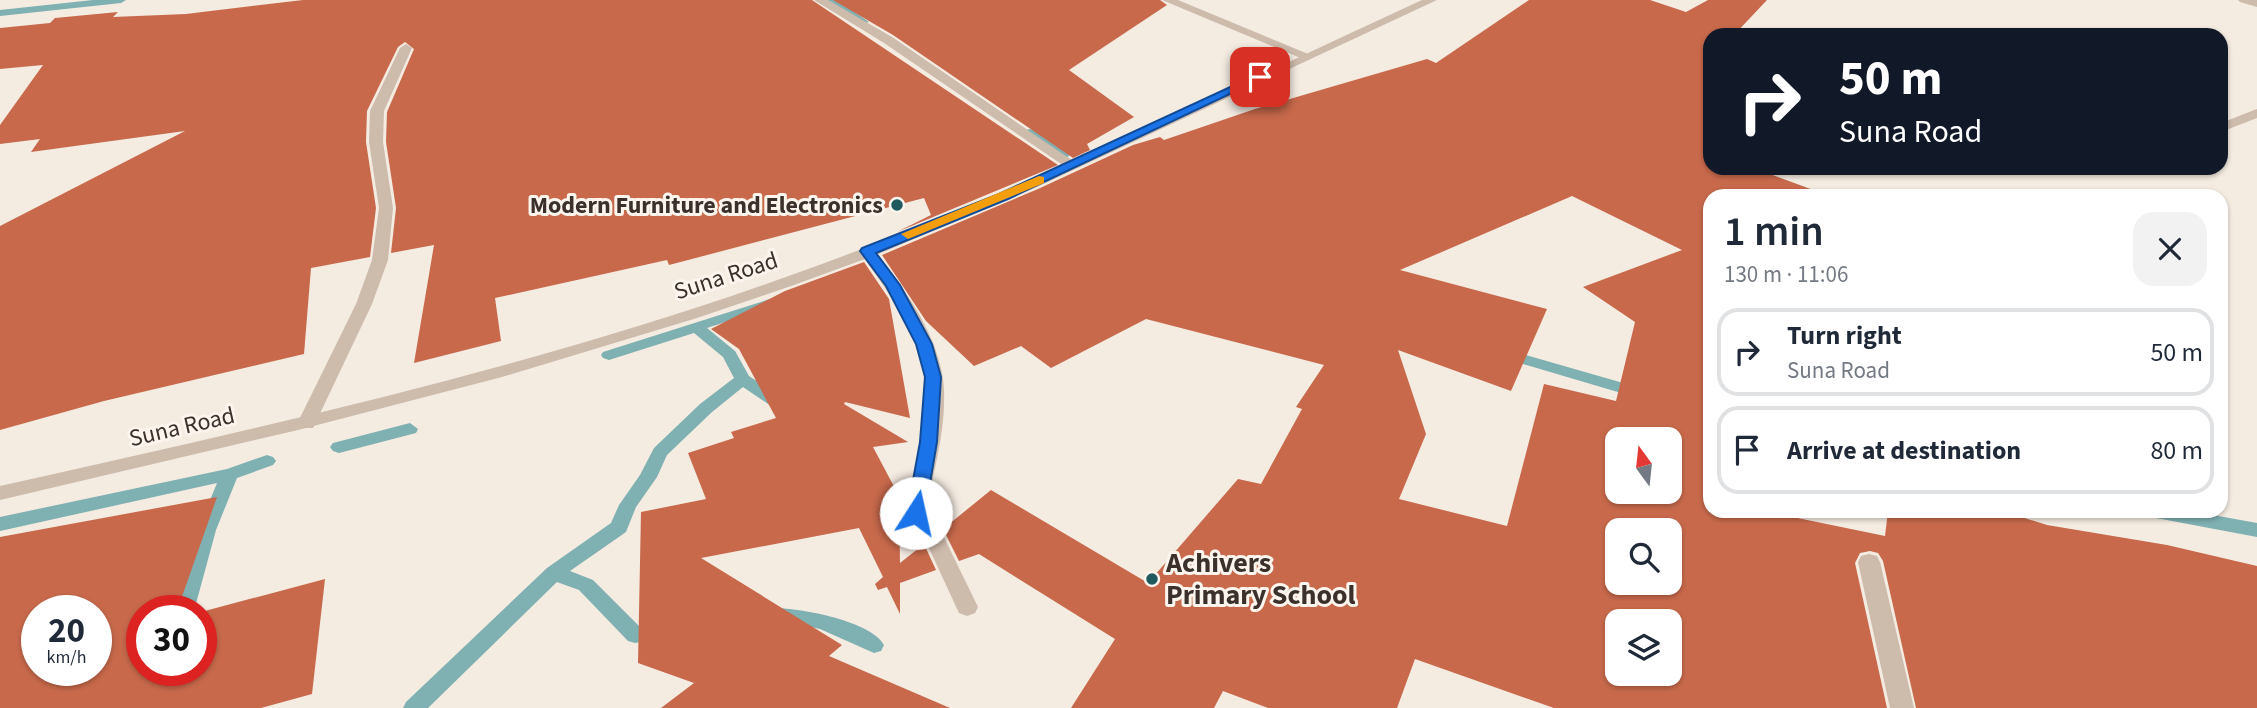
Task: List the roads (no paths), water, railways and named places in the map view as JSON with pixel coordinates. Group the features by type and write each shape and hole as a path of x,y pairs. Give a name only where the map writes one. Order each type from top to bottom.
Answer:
{"street":[{"path":"820,0 888,40 1072,165"},
{"path":"1168,0 1307,56"},
{"name":"Suna Road","path":"0,493 306,424 564,355 789,281 1003,196 1431,0"},
{"path":"2244,0 2257,4"},
{"path":"306,424 363,304 380,260 386,208 376,142 377,111 407,48"},
{"path":"2228,125 2257,113"},
{"path":"867,251 893,285 918,332 933,377 930,433 916,513 929,527 967,607"},
{"path":"1869,562 1902,708"}],"waterway":[{"path":"0,13 121,0"},
{"path":"830,0 864,22"},
{"path":"1030,133 1064,154"},
{"path":"609,355 770,303"},
{"path":"696,327 729,354 743,379"},
{"path":"1505,354 1638,393"},
{"path":"554,573 619,527 628,505 648,477 660,452 706,408 743,379"},
{"path":"743,379 780,404"},
{"path":"339,447 410,429"},
{"path":"230,474 267,461"},
{"path":"0,524 230,474"},
{"path":"189,595 207,530 230,474"},
{"path":"2193,518 2257,530"},
{"path":"414,708 554,573"},
{"path":"554,573 586,585 635,635 658,632"},
{"path":"771,616 798,616 824,622 874,645"}],"place":[{"name":"Modern Furniture and Electronics","path":"897,205"},
{"name":"Achivers Primary School","path":"1152,579"}]}
